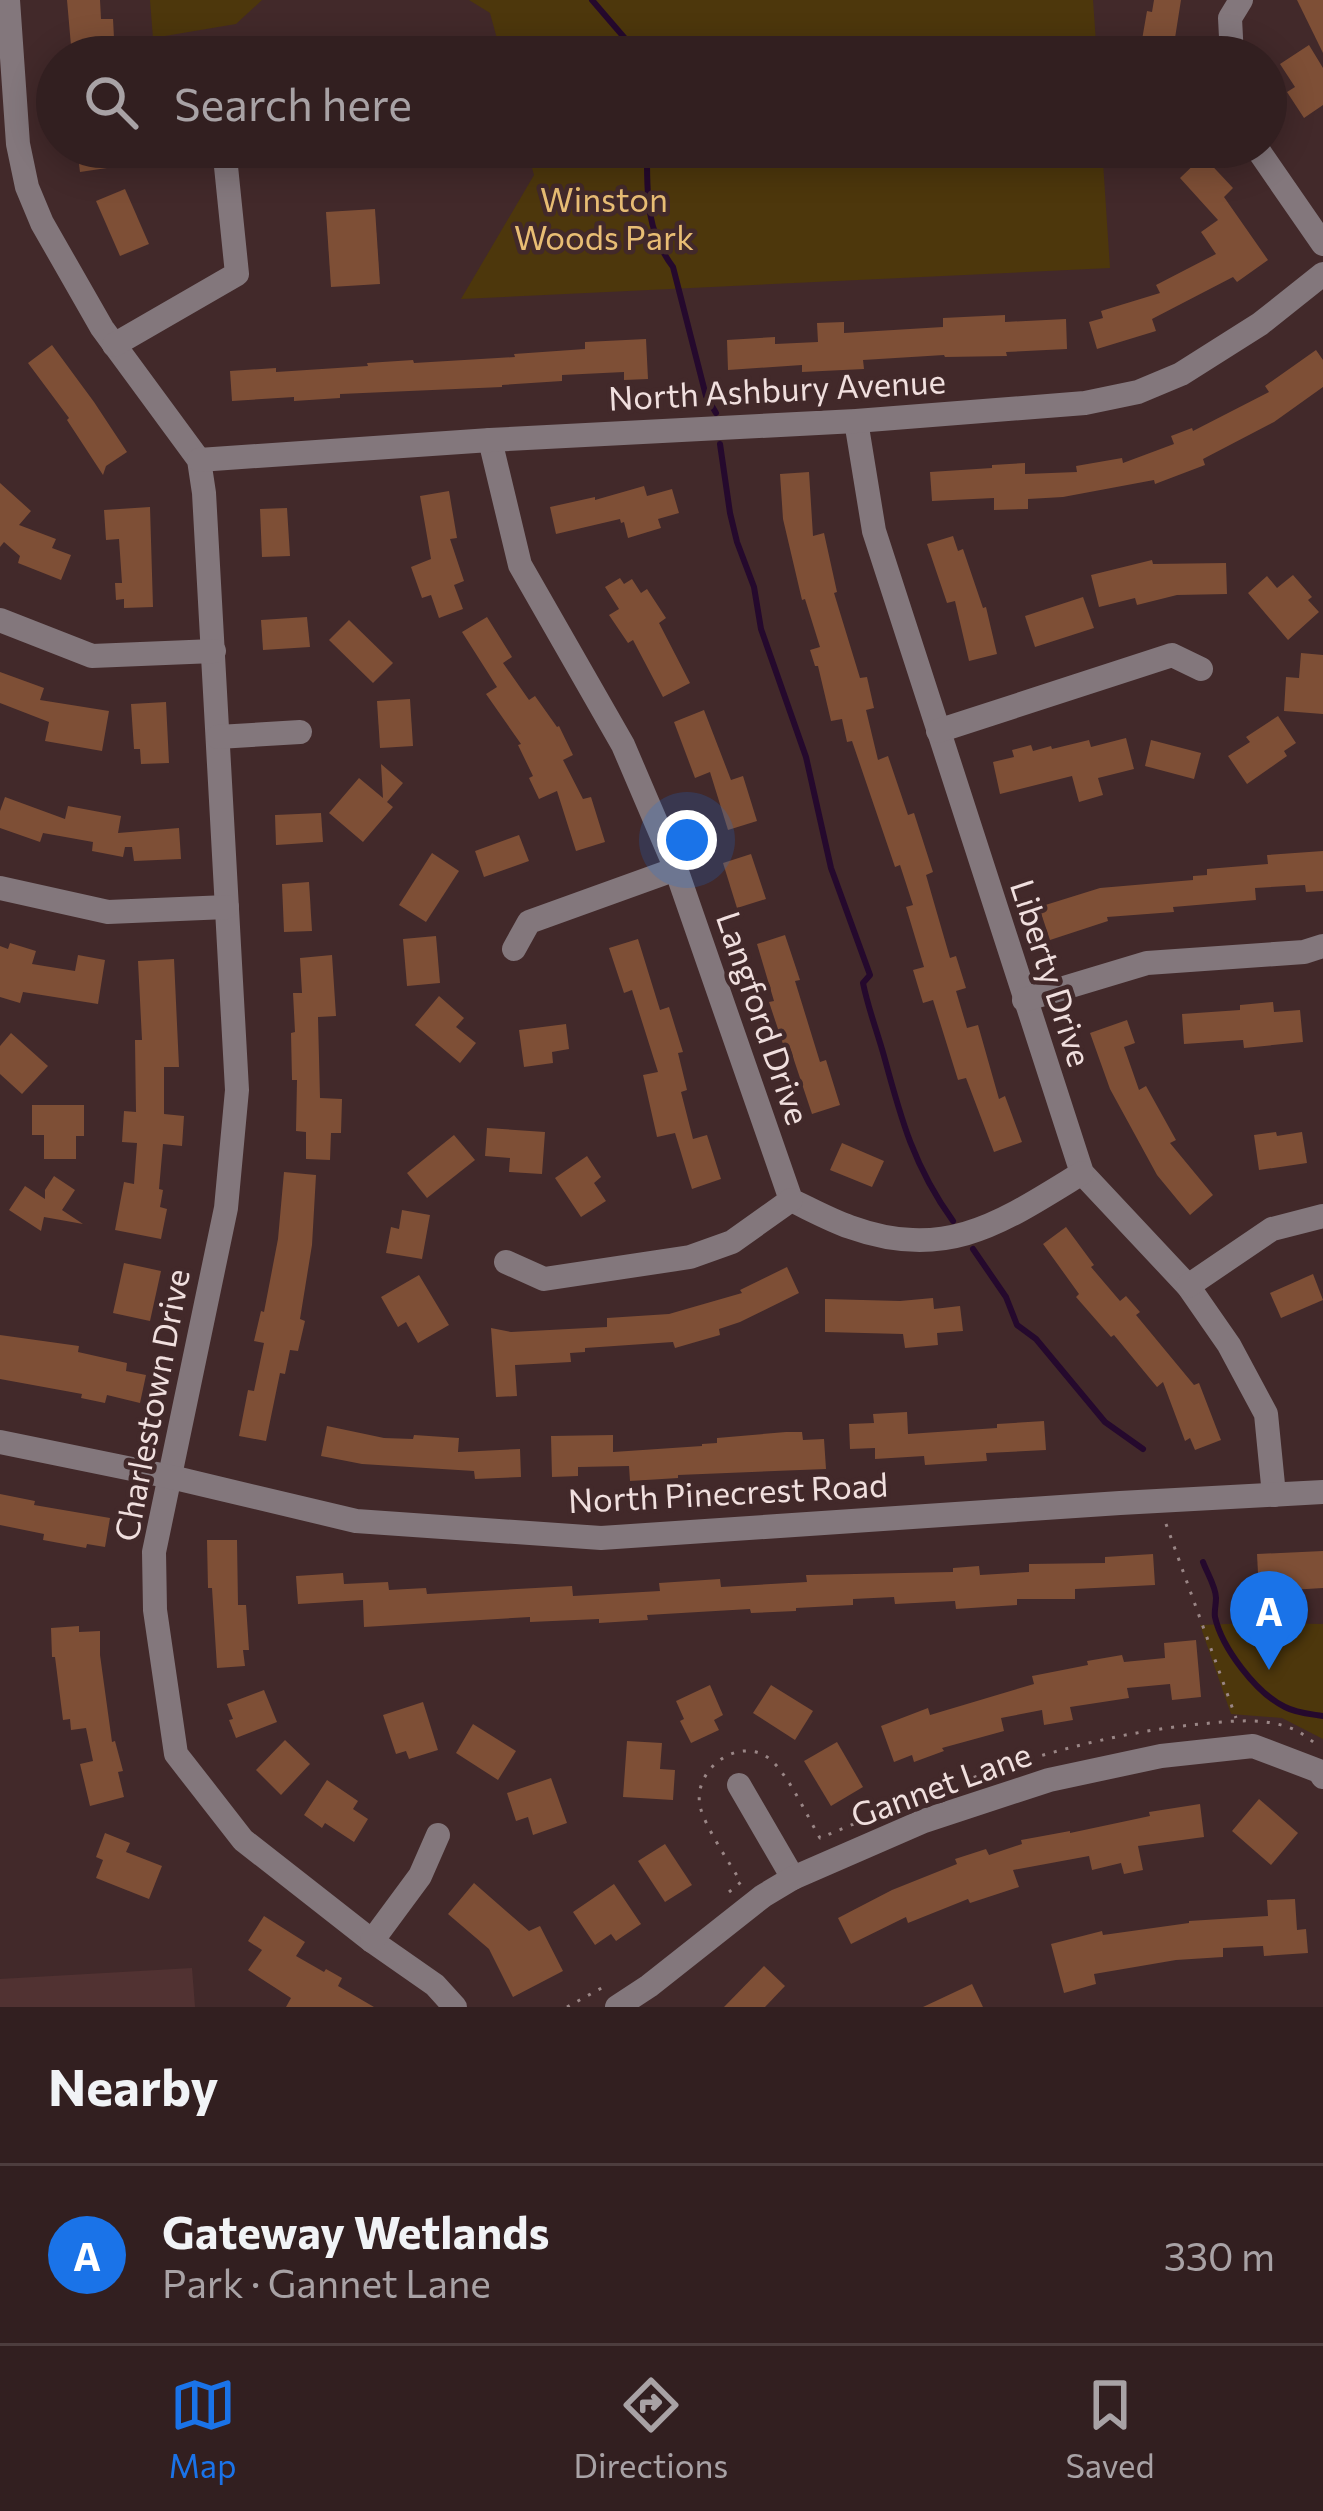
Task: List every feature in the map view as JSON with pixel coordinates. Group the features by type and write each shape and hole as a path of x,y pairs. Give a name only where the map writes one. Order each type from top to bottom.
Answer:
{"street":[{"path":"0,620 92,656 214,651 199,460 114,345 42,223 27,187 18,145 8,0"},
{"path":"1231,36 1230,18 1241,0"},
{"path":"114,345 237,274 226,168"},
{"path":"1271,168 1323,244"},
{"path":"0,188 27,187"},
{"name":"North Ashbury Avenue","path":"199,460 1085,403 1138,392 1181,374 1260,323 1323,274"},
{"name":"Liberty Drive","path":"856,421 874,531 1082,1173 1188,1286 1229,1345 1266,1414 1274,1495"},
{"name":"Langford Drive","path":"490,440 520,565 623,745 676,869 791,1199"},
{"name":"Charlestown Drive","path":"214,651 237,1090 226,1208 154,1552 155,1610 176,1754 243,1840 435,1985 455,2007"},
{"path":"938,731 1172,655 1201,669"},
{"path":"218,737 300,732"},
{"path":"514,949 529,922 676,869"},
{"path":"0,888 107,911 227,907"},
{"path":"1024,1000 1147,963 1304,952 1323,946"},
{"path":"506,1262 544,1279 689,1257 732,1242 791,1199 849,1227 895,1239 948,1240 1007,1218 1082,1173"},
{"path":"1188,1286 1272,1229 1323,1216"},
{"name":"North Pinecrest Road","path":"0,1442 356,1521 601,1538 1323,1492"},
{"name":"Gannet Lane","path":"617,2007 793,1877 924,1821 1049,1780 1161,1756 1253,1746 1319,1771 1323,1778"},
{"path":"739,1785 793,1877"},
{"path":"372,1941 420,1876 438,1834"}],"path":[{"path":"1155,1501 1237,1721"}],"shaded area":[{"path":"192,1968 195,2007 0,2007 0,1979"}],"green space":[{"path":"150,0 262,0 236,24 153,36"},
{"path":"469,0 1093,0 1096,36 496,36 490,13"},
{"name":"Winston Woods Park","path":"532,168 1103,168 1110,268 461,299 534,175"},
{"path":"1323,1624 1323,1739 1282,1718 1231,1714 1200,1625"}],"building":[{"path":"67,0 100,0 101,19 113,19 114,36 70,36"},
{"path":"1154,0 1181,0 1175,36 1143,36 1147,11 1152,12"},
{"path":"1297,0 1323,0 1323,53"},
{"path":"1309,45 1323,68 1323,105 1304,118 1287,92 1295,87 1287,75 1287,59"},
{"path":"1190,168 1214,168 1233,188 1224,197 1268,260 1237,282 1233,277 1152,319 1156,331 1097,349 1089,322 1103,318 1101,311 1160,293 1156,285 1216,254 1201,232 1218,220 1180,178"},
{"path":"125,189 149,244 120,256 96,201"},
{"path":"375,209 380,284 331,287 326,212"},
{"path":"1005,315 1005,322 1066,319 1067,349 1006,352 1007,356 863,360 864,369 802,372 802,365 728,370 727,340 775,337 775,344 818,342 817,323 844,322 844,333 943,327 943,318"},
{"path":"646,339 648,379 624,380 624,372 562,375 562,381 502,387 232,401 230,371 515,357 585,349 585,342"},
{"path":"52,345 127,452 106,466 103,475 28,363"},
{"path":"1316,350 1323,360 1323,387 1274,422 1203,459 1205,465 1155,484 1154,480 1028,499 1028,509 994,510 994,498 932,501 930,472 1025,463 1025,474 1077,472 1076,466 1122,458 1123,463 1174,444 1171,436 1193,431 1269,392 1265,386"},
{"path":"809,472 813,536 824,533 834,593 860,678 867,677 874,708 866,710 878,760 888,756 908,815 914,813 933,872 926,875 950,958 956,956 966,988 956,991 967,1028 978,1025 999,1099 1005,1096 1022,1142 994,1152 966,1078 958,1080 933,1000 923,1003 913,970 924,967 906,907 913,905 900,865 895,867 852,741 847,742 842,719 831,721 810,650 820,647 802,600 783,519 780,474"},
{"path":"0,483 31,511 19,525 56,539 52,548 71,555 61,580 18,563 20,556 4,542 0,547"},
{"path":"644,486 647,496 672,489 679,513 658,519 661,528 628,538 620,519 556,534 550,507"},
{"path":"449,491 457,538 450,539 464,581 454,585 463,609 439,618 431,595 422,598 411,567 431,559 420,496"},
{"path":"150,507 153,607 124,608 124,599 116,600 115,583 122,583 119,539 106,540 104,510"},
{"path":"287,508 290,556 262,557 260,509"},
{"path":"953,536 986,607 997,654 969,661 955,601 947,603 927,544"},
{"path":"1152,560 1153,564 1226,563 1227,594 1177,595 1137,605 1135,598 1099,607 1091,575"},
{"path":"1293,575 1319,612 1288,640 1248,593 1267,576 1277,588"},
{"path":"620,578 624,584 632,579 641,593 647,589 666,618 659,623 690,683 663,697 633,640 628,643 609,615 619,609 605,587"},
{"path":"1083,597 1094,628 1035,647 1025,616"},
{"path":"307,617 310,647 263,650 261,620"},
{"path":"487,617 512,657 503,663 529,700 535,696 559,726 573,755 563,760 583,799 591,797 605,842 576,851 557,791 539,799 521,744 486,694 497,687 462,632"},
{"path":"349,620 393,663 373,683 329,640"},
{"path":"1301,653 1323,655 1323,714 1284,711 1286,677 1299,678"},
{"path":"0,672 44,688 40,700 109,711 102,751 45,741 49,722 0,703"},
{"path":"410,699 413,746 380,748 377,701"},
{"path":"166,702 169,763 141,764 140,749 134,749 131,704"},
{"path":"704,710 731,780 743,776 757,821 728,830 710,772 695,778 674,722"},
{"path":"1278,716 1296,743 1284,751 1287,756 1247,784 1228,756"},
{"path":"1126,738 1134,769 1098,778 1103,795 1079,802 1072,776 1000,794 993,762 1014,757 1012,750 1031,745 1033,751 1052,749 1089,740 1091,747"},
{"path":"1151,740 1201,753 1194,779 1145,766"},
{"path":"381,764 403,783 387,802 393,807 363,842 329,813 359,778 383,798"},
{"path":"5,797 65,819 68,806 121,816 118,833 179,828 181,859 134,861 132,847 125,847 123,857 92,851 93,842 43,833 40,842 0,828"},
{"path":"321,813 323,842 276,845 275,815"},
{"path":"519,835 529,861 484,877 475,851"},
{"path":"1323,851 1323,891 1306,892 1305,885 1255,888 1256,900 1107,917 1108,921 1050,940 1039,907 1100,888 1193,880 1193,876 1207,875 1207,869 1268,864 1267,855"},
{"path":"432,853 459,871 426,922 399,905"},
{"path":"751,854 766,899 737,908 723,863"},
{"path":"309,882 312,931 284,932 282,884"},
{"path":"785,935 820,1062 826,1060 840,1105 812,1114 769,1002 774,1001 757,944"},
{"path":"436,936 440,983 407,986 403,939"},
{"path":"638,939 660,1010 669,1007 683,1052 678,1053 687,1090 681,1092 693,1139 707,1135 721,1179 692,1189 675,1133 657,1137 643,1075 658,1072 632,990 624,993 609,948"},
{"path":"10,943 36,951 32,964 75,971 78,955 105,960 98,1004 23,992 20,1003 0,997 0,946 8,949"},
{"path":"332,955 336,1016 318,1017 320,1098 342,1099 341,1133 331,1133 330,1160 306,1159 306,1132 296,1131 297,1080 292,1080 293,993 302,993 300,958"},
{"path":"174,959 179,1067 164,1067 164,1114 184,1116 182,1146 163,1144 160,1207 167,1209 161,1239 115,1230 124,1182 134,1184 137,1143 122,1142 124,1111 136,1112 135,1040 142,1040 138,961"},
{"path":"439,996 464,1018 456,1027 476,1043 460,1063 415,1025"},
{"path":"1273,1002 1274,1012 1300,1010 1303,1042 1244,1048 1243,1040 1184,1044 1182,1014 1240,1010 1240,1005"},
{"path":"1127,1020 1135,1043 1124,1047 1139,1090 1146,1086 1176,1140 1170,1143 1213,1195 1190,1215 1157,1175 1110,1089 1090,1033"},
{"path":"566,1024 569,1049 552,1052 553,1063 524,1067 519,1030"},
{"path":"11,1033 48,1066 22,1094 0,1074 0,1046"},
{"path":"32,1105 84,1105 84,1136 76,1136 76,1159 44,1159 44,1135 32,1135"},
{"path":"487,1128 545,1132 542,1174 509,1172 510,1158 485,1156"},
{"path":"1276,1132 1277,1136 1302,1132 1307,1163 1259,1170 1254,1135"},
{"path":"454,1135 475,1160 427,1198 407,1173"},
{"path":"842,1143 884,1161 872,1187 830,1170"},
{"path":"587,1156 601,1177 594,1183 606,1201 581,1217 555,1178"},
{"path":"284,1172 316,1175 312,1245 298,1351 290,1350 285,1374 280,1373 266,1441 239,1436 264,1343 254,1341 278,1239"},
{"path":"54,1176 75,1190 62,1210 83,1224 44,1217 41,1231 9,1210 25,1186 45,1199"},
{"path":"402,1210 430,1215 422,1259 386,1253 391,1227 399,1229"},
{"path":"1066,1227 1094,1265 1091,1267 1120,1301 1126,1296 1194,1385 1199,1383 1221,1440 1195,1450 1190,1438 1185,1441 1163,1382 1157,1387 1076,1297 1079,1294 1043,1244"},
{"path":"124,1263 161,1271 150,1321 113,1313"},
{"path":"787,1267 799,1293 719,1329 720,1335 675,1348 673,1342 585,1348 585,1352 570,1353 571,1362 515,1365 517,1396 496,1397 491,1328 511,1332 607,1327 607,1318 669,1314 742,1293 740,1290"},
{"path":"1313,1274 1323,1300 1281,1318 1270,1293"},
{"path":"419,1275 449,1325 418,1343 406,1322 398,1327 381,1297"},
{"path":"933,1298 934,1309 960,1306 963,1331 937,1333 938,1345 905,1348 903,1334 825,1332 825,1299"},
{"path":"0,1335 79,1346 78,1352 127,1363 126,1371 146,1375 140,1403 107,1395 105,1403 81,1398 82,1394 0,1379"},
{"path":"907,1412 908,1434 1044,1421 1046,1450 986,1453 987,1461 925,1465 924,1456 875,1459 875,1448 850,1449 849,1424 874,1423 873,1414"},
{"path":"327,1426 384,1438 459,1438 458,1452 520,1449 521,1477 475,1479 474,1471 362,1464 321,1456"},
{"path":"802,1432 803,1440 824,1439 826,1469 630,1481 629,1466 578,1467 578,1476 552,1477 551,1436 613,1435 613,1452 702,1446 717,1443 717,1438"},
{"path":"0,1494 110,1518 105,1547 43,1540 44,1534 0,1525"},
{"path":"207,1540 237,1540 238,1605 246,1605 249,1650 243,1650 245,1666 217,1668"},
{"path":"1323,1551 1323,1588 1259,1592 1257,1554"},
{"path":"1153,1554 1155,1585 1075,1589 1075,1599 1017,1599 1017,1605 956,1609 955,1601 895,1604 894,1597 853,1599 853,1605 796,1611 647,1615 648,1620 599,1623 599,1619 530,1622 530,1617 364,1627 363,1600 298,1604 296,1576 343,1573 344,1584 388,1582 389,1590 426,1588 427,1594 572,1586 573,1596 660,1591 659,1583 720,1579 721,1587 807,1582 806,1575 953,1572 953,1568 979,1566 980,1575 1029,1572 1029,1564 1105,1563 1105,1557"},
{"path":"79,1626 79,1632 100,1631 112,1742 123,1771 118,1772 124,1797 90,1806 80,1764 93,1761 86,1728 71,1730 70,1719 63,1720 52,1657 51,1628"},
{"path":"1196,1640 1201,1697 1172,1700 1170,1684 1127,1688 1129,1698 1070,1707 1073,1720 1044,1725 1042,1710 1001,1718 1004,1731 942,1748 944,1751 914,1762 912,1755 894,1762 881,1726 928,1708 930,1715 1034,1684 1032,1676 1088,1665 1087,1661 1122,1655 1124,1662 1165,1658 1164,1643"},
{"path":"710,1685 723,1715 714,1720 719,1730 691,1743 676,1701"},
{"path":"771,1685 813,1711 795,1740 753,1713"},
{"path":"264,1690 277,1722 236,1738 227,1704"},
{"path":"423,1702 438,1750 409,1759 406,1751 396,1754 383,1715"},
{"path":"473,1724 516,1751 498,1780 456,1753"},
{"path":"285,1740 310,1764 281,1795 256,1770"},
{"path":"627,1741 662,1743 660,1769 675,1770 673,1800 623,1797"},
{"path":"837,1742 863,1787 831,1806 804,1761"},
{"path":"551,1778 567,1823 533,1835 528,1817 516,1821 507,1793"},
{"path":"327,1780 358,1801 353,1809 368,1819 354,1842 304,1815"},
{"path":"1259,1799 1298,1833 1271,1865 1232,1831"},
{"path":"1200,1804 1204,1837 1138,1846 1143,1870 1124,1874 1121,1863 1092,1870 1089,1856 1013,1870 1019,1887 970,1903 968,1899 908,1923 906,1917 851,1944 838,1918 957,1864 955,1859 986,1849 989,1855 1022,1844 1021,1840"},
{"path":"105,1833 130,1843 126,1852 162,1866 149,1899 96,1878 103,1860 96,1857"},
{"path":"665,1844 692,1885 665,1902 638,1861"},
{"path":"474,1883 529,1931 540,1926 563,1971 513,1997 489,1949 448,1914"},
{"path":"614,1884 641,1924 616,1941 611,1934 595,1945 573,1912"},
{"path":"1295,1899 1297,1930 1306,1929 1308,1953 1264,1956 1263,1946 1223,1948 1223,1957 1094,1974 1096,1984 1064,1993 1051,1944 1102,1931 1103,1935 1189,1921 1268,1916 1267,1900"},
{"path":"264,1916 305,1942 296,1956 342,1978 338,1986 374,2007 286,2007 291,1998 248,1970 262,1950 248,1941"},
{"path":"764,1966 785,1986 765,2007 724,2007"},
{"path":"972,1984 983,2007 923,2007"}],"waterway":[{"path":"592,0 623,36"},
{"path":"647,168 652,225 673,267 706,396 716,413"},
{"path":"720,444 737,542 754,587 761,629 806,757 831,868 870,975 863,983 896,1101 919,1162 953,1221"},
{"path":"973,1249 1006,1297 1017,1325 1036,1339 1105,1422 1143,1449"},
{"path":"1203,1562 1216,1594 1219,1629 1242,1668 1285,1707 1323,1716"}],"place":[{"name":"Gateway Wetlands","path":"1269,1670"}]}
